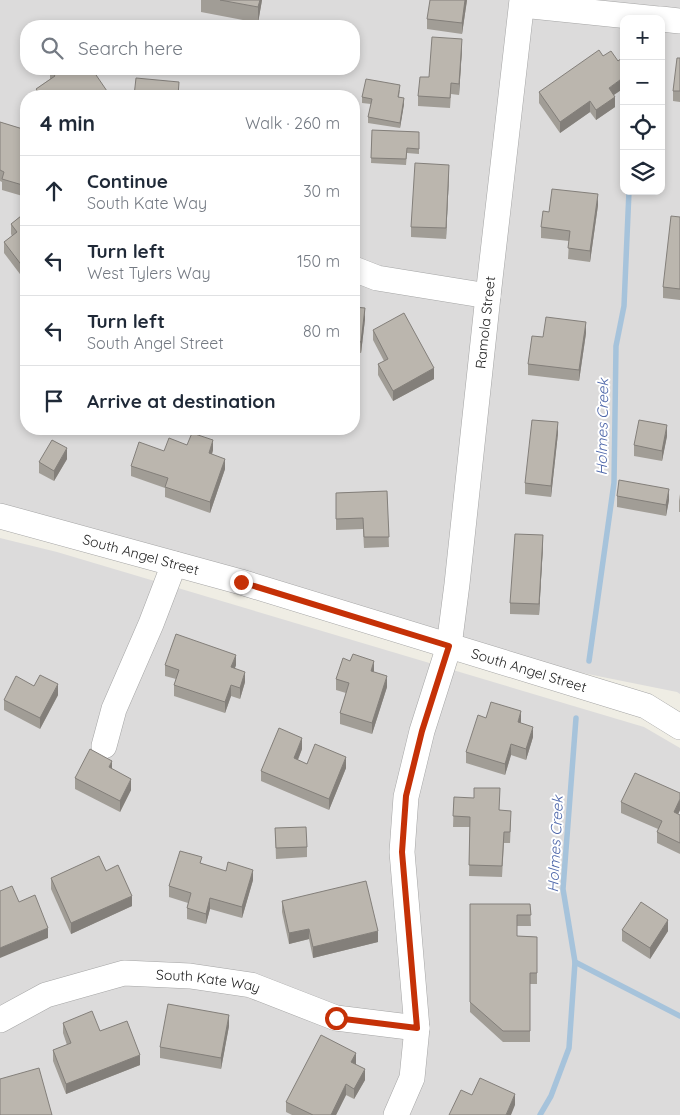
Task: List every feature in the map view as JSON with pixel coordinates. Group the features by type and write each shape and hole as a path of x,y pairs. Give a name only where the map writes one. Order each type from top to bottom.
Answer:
{"street":[{"path":"522,3 625,15"},
{"name":"Ramola Street","path":"396,1115 412,1078 417,1028 402,852 406,796 422,731 449,646 522,3"},
{"path":"665,20 680,21"},
{"path":"360,271 377,278 488,296"},
{"name":"South Angel Street","path":"0,516 241,582 646,706 680,726"},
{"path":"104,746 114,709 151,624 174,564"},
{"name":"South Kate Way","path":"0,1020 46,995 124,973 190,976 251,985 336,1018 417,1028"}],"shaded area":[{"path":"0,0 680,0 680,694 449,646 0,515"},
{"path":"0,538 57,552 644,727 680,748 680,1115 0,1115"}],"building":[{"path":"220,0 260,0 258,7"},
{"path":"430,0 465,0 462,23 427,19"},
{"path":"432,37 462,39 459,84 451,83 450,98 418,96 420,77 429,77"},
{"path":"599,50 603,56 611,51 618,61 620,60 620,80 609,88 615,97 596,110 590,101 560,122 539,92"},
{"path":"677,58 680,58 680,91 673,91"},
{"path":"96,75 106,90 36,89 55,76"},
{"path":"136,78 179,82 178,90 135,90"},
{"path":"366,79 400,85 398,97 404,98 400,123 368,117 372,99 362,97"},
{"path":"0,122 20,128 20,184 2,179 4,172 0,170"},
{"path":"372,130 419,132 419,149 407,148 406,159 371,158"},
{"path":"415,163 449,165 446,228 411,227"},
{"path":"552,189 598,194 590,251 568,248 570,231 541,227 543,211 549,212"},
{"path":"671,216 680,217 680,289 663,287"},
{"path":"20,217 20,263 4,242 17,232 11,224"},
{"path":"360,308 365,308 360,342"},
{"path":"404,313 434,368 393,391 378,364 388,359 373,330"},
{"path":"546,317 586,322 579,370 528,364 532,336 543,337"},
{"path":"532,420 558,422 551,486 525,483"},
{"path":"639,420 667,425 662,451 634,445"},
{"path":"191,435 198,435 213,440 209,453 225,459 210,502 165,487 168,478 131,466 139,442 164,451 169,438 187,445"},
{"path":"52,440 67,448 54,471 39,462"},
{"path":"619,480 669,489 666,505 617,496"},
{"path":"387,491 389,537 364,537 363,518 336,519 336,493"},
{"path":"515,534 543,535 539,604 510,603"},
{"path":"176,634 236,655 231,667 245,672 240,688 231,685 225,702 174,685 179,670 165,665"},
{"path":"353,654 374,661 371,671 387,676 372,723 340,713 349,683 336,679 343,658 350,661"},
{"path":"40,675 58,684 40,718 4,700 16,676 34,686"},
{"path":"491,702 521,711 518,722 533,727 526,749 511,744 505,764 466,752 478,715 486,718"},
{"path":"279,728 302,738 294,758 307,764 315,744 346,757 329,799 261,771"},
{"path":"90,749 112,761 109,767 131,779 120,801 75,778"},
{"path":"635,773 680,793 680,799 674,812 680,815 680,843 657,832 662,821 621,802"},
{"path":"474,788 500,788 499,810 511,811 510,832 504,832 502,866 469,865 470,817 453,816 454,797 474,798"},
{"path":"306,827 307,847 276,848 275,828"},
{"path":"180,851 202,857 200,863 226,871 228,862 253,870 242,907 210,898 206,914 187,908 191,893 169,886"},
{"path":"99,856 106,871 118,865 132,896 71,923 51,878"},
{"path":"366,881 378,931 313,947 309,929 289,933 282,901"},
{"path":"12,886 19,902 35,895 48,928 0,948 0,891"},
{"path":"641,902 668,920 650,948 622,930"},
{"path":"470,904 530,904 531,915 517,915 517,936 537,937 537,973 530,973 530,1031 503,1031 470,1002"},
{"path":"168,1004 229,1015 221,1058 160,1047"},
{"path":"92,1011 100,1031 127,1021 140,1055 66,1084 53,1050 71,1043 63,1023"},
{"path":"321,1035 356,1053 351,1062 365,1069 354,1089 346,1084 331,1115 313,1115 286,1102"},
{"path":"39,1068 52,1115 0,1115 0,1079"},
{"path":"480,1078 515,1094 506,1115 449,1115 461,1090 472,1095"}],"waterway":[{"name":"Holmes Creek","path":"589,661 614,483 616,346 624,306 629,195"},
{"name":"Holmes Creek","path":"540,1115 551,1096 569,1048 575,962 563,889 576,718"},
{"path":"575,962 680,1016"}],"route":[{"path":"241,582 449,646 422,731 406,796 402,852 417,1028 336,1018"}]}
